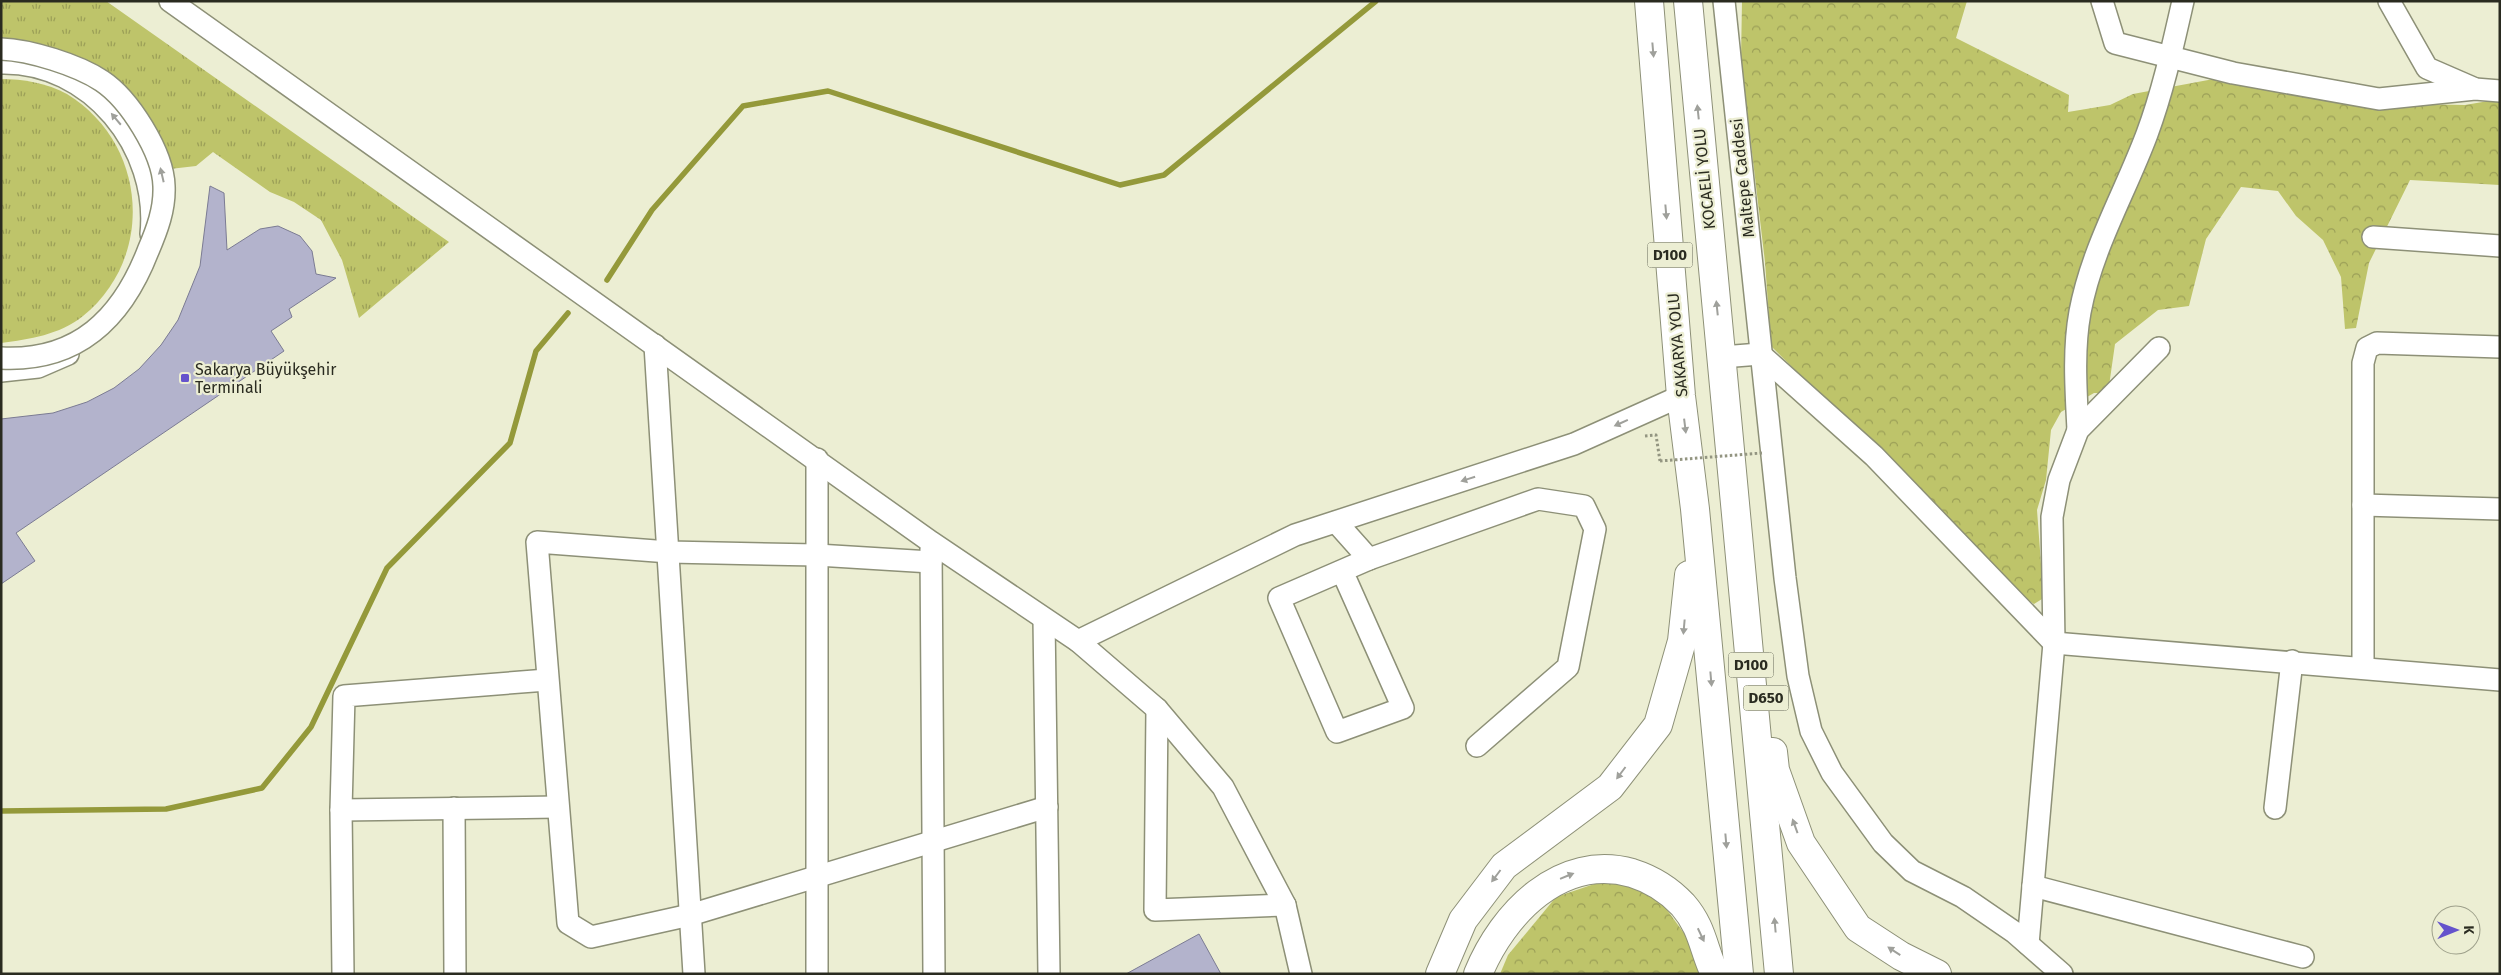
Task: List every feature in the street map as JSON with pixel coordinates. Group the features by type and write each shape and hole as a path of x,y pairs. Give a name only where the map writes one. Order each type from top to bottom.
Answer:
{"highway":[{"name":"SAKARYA YOLU","path":"1649,1 1681,396 1694,509"},
{"name":"KOCAELİ YOLU","path":"1688,1 1722,357"},
{"name":"D100","path":"1722,357 1780,974"},
{"name":"D650","path":"1722,357 1775,770 1801,843 1858,928 1901,956 1936,974"},
{"name":"D100","path":"1694,509 1739,974"},
{"path":"1440,974 1463,920 1504,866 1610,787 1658,725 1682,641 1694,509"},
{"path":"1478,974 1503,929 1534,895 1552,882 1574,873 1597,869 1621,870 1645,877 1666,889 1683,905 1696,924 1715,974"}],"street":[{"path":"170,1 817,459 931,552 1078,640 1157,709 1223,787 1285,905 1301,974"},
{"name":"Maltepe Caddesi","path":"1724,1 1760,354 1797,666 1811,731 1832,773 1883,843 1912,871 1963,897 2028,944 2062,974"},
{"path":"2102,1 2115,43 2233,72 2379,99 2475,89 2500,91"},
{"path":"2078,430 2075,365 2080,312 2105,227 2147,134 2170,57 2183,1"},
{"path":"2390,1 2427,68 2475,89"},
{"path":"1,49 19,50 50,58 102,81 144,128 157,156 164,184 162,210 154,237 138,278 120,307 99,329 63,349 39,356 1,358"},
{"path":"1,64 34,68 58,75 81,86 103,104 135,145 146,170 151,195 153,221 150,248 143,271 121,312 102,332 61,358 38,367 1,370"},
{"path":"2373,237 2500,246"},
{"path":"2363,668 2363,363 2367,348 2377,343 2500,347"},
{"path":"656,345 694,974"},
{"path":"2028,944 2054,643 2052,516 2058,480 2078,430 2158,348"},
{"path":"1722,357 1760,354 1874,456 2054,643 2292,661 2500,680"},
{"path":"1078,640 1295,535 1574,444 1681,396"},
{"path":"817,459 817,974"},
{"path":"1342,571 1403,708 1338,732 1279,598 1369,559 1538,499 1584,506 1595,529 1568,667 1477,746"},
{"path":"2363,505 2500,509"},
{"path":"1336,522 1369,559"},
{"path":"931,552 818,555 670,552 537,542 568,923 591,938 690,915 1047,807"},
{"path":"931,552 934,974"},
{"path":"1044,619 1049,974"},
{"path":"2275,808 2292,661"},
{"path":"343,974 341,810 344,696 547,680"},
{"path":"1157,709 1155,910 1285,905"},
{"path":"341,810 558,807"},
{"path":"454,808 455,974"},
{"path":"2033,886 2303,957"}],"path":[{"path":"1654,436 1656,436 1660,461 1762,453"}],"green space":[{"path":"1,1 106,1 449,242 359,318 342,260 321,220 294,202 270,192 213,152 196,166 170,169 144,117 1,45"},
{"path":"1742,1 1967,1 1956,38 2069,95 2068,112 2110,105 2133,94 2219,78 2406,104 2465,105 2500,99 2500,185 2410,180 2369,263 2356,328 2345,329 2341,277 2323,240 2296,216 2278,191 2241,187 2206,239 2189,306 2158,310 2115,344 2108,393 2094,393 2061,412 2051,430 2046,480 2037,510 2041,564 2049,573 2050,594 2034,604 2016,592 1771,346 1765,262 1741,59"},
{"path":"1,79 26,81 51,87 67,94 94,115 114,141 126,170 132,201 131,233 123,263 107,292 83,316 64,328 33,338 1,343"},
{"path":"1609,879 1659,899 1689,940 1707,974 1500,974 1508,955 1556,897"}],"building":[{"name":"Sakarya Büyükşehir Terminali","path":"210,186 224,193 227,250 260,229 278,226 300,236 312,251 316,274 336,278 289,309 292,317 271,331 284,351 16,533 35,561 1,584 1,419 53,413 87,402 114,388 139,369 161,345 178,320 200,266"},
{"path":"1199,934 1221,974 1126,974"}],"waterway":[{"path":"607,280 652,210 743,106 828,91 1120,185 1164,175 1376,1"},
{"path":"1,811 166,809 262,788 311,727 387,568 510,443 536,351 568,313"}],"place":[{"name":"Sakarya Büyükşehir Terminali","path":"185,378"}]}
